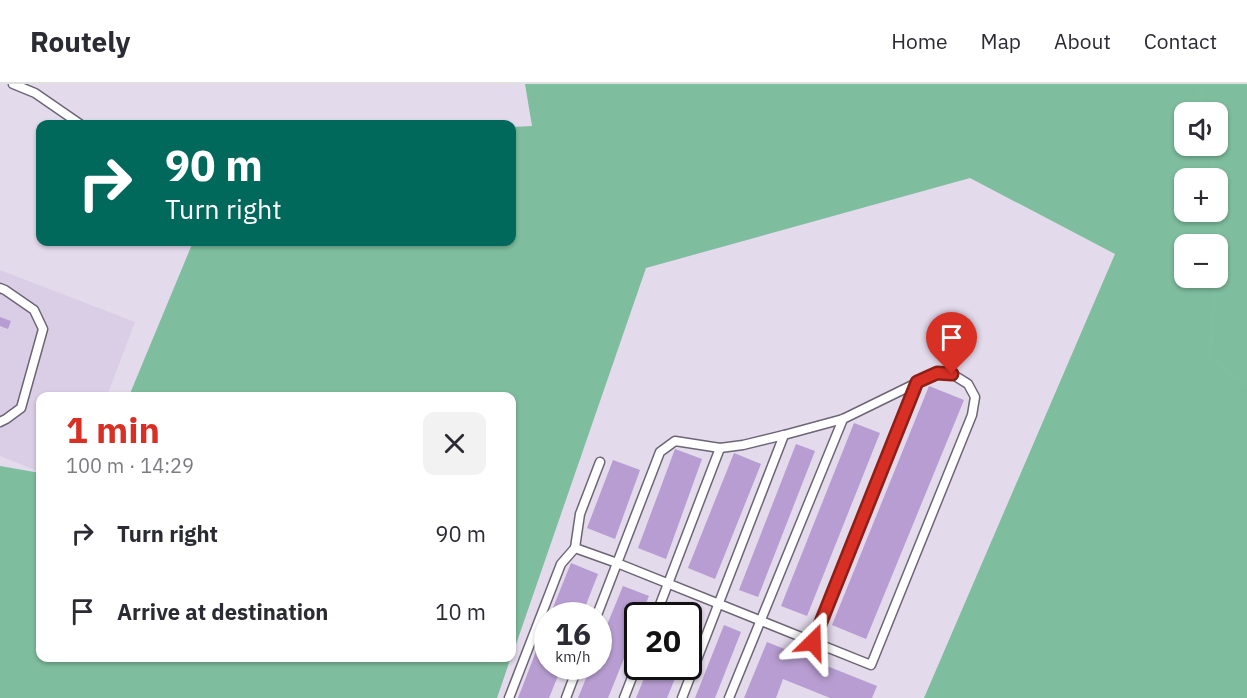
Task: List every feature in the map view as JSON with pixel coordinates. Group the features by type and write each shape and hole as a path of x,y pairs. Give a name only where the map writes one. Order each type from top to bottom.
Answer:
{"lane":[{"path":"13,84 35,93 74,120"},
{"path":"0,288 34,310 43,329 21,408 0,422"},
{"path":"575,548 617,563 871,666 968,426 975,397 968,384 952,374 937,373 843,419 784,435 720,448 675,441 660,452 617,563 602,602"},
{"path":"813,642 917,382"},
{"path":"729,698 843,419"},
{"path":"682,698 784,435"},
{"path":"661,602 720,448"},
{"path":"509,698 561,564 575,548 580,514 600,462"},
{"path":"566,698 573,680"},
{"path":"624,698 631,680"}],"shaded area":[{"path":"0,270 135,322 109,392 36,392 36,470 0,456"}],"green space":[{"path":"525,84 1247,84 1247,698 924,698 1115,254 970,178 646,268 516,644 516,392 131,392 191,246 516,246 516,127 532,126"},
{"path":"0,466 36,472 36,662 509,662 497,698 0,698"}],"building":[{"path":"0,317 11,321 8,329 0,326"},
{"path":"929,386 964,400 866,639 832,625"},
{"path":"854,423 880,433 807,616 781,606"},
{"path":"796,444 815,451 758,597 739,590"},
{"path":"675,449 702,459 666,559 638,548"},
{"path":"734,453 761,464 715,579 688,568"},
{"path":"613,460 640,470 615,539 587,528"},
{"path":"571,563 598,574 587,602 555,602"},
{"path":"623,586 649,596 646,602 624,602 624,659 608,698 578,698 585,680 612,680 612,613"},
{"path":"724,625 741,632 715,698 695,698"},
{"path":"767,642 877,686 872,698 830,698 783,679 776,698 744,698"},
{"path":"534,657 534,680 556,680 549,698 518,698"},
{"path":"643,680 674,680 667,698 636,698"}],"waterway":[{"path":"1199,84 1202,102"},
{"path":"1212,156 1214,168"},
{"path":"1218,222 1218,234"},
{"path":"1214,288 1210,357 1247,386"}],"route":[{"path":"813,642 917,382 937,373 952,374"}]}
